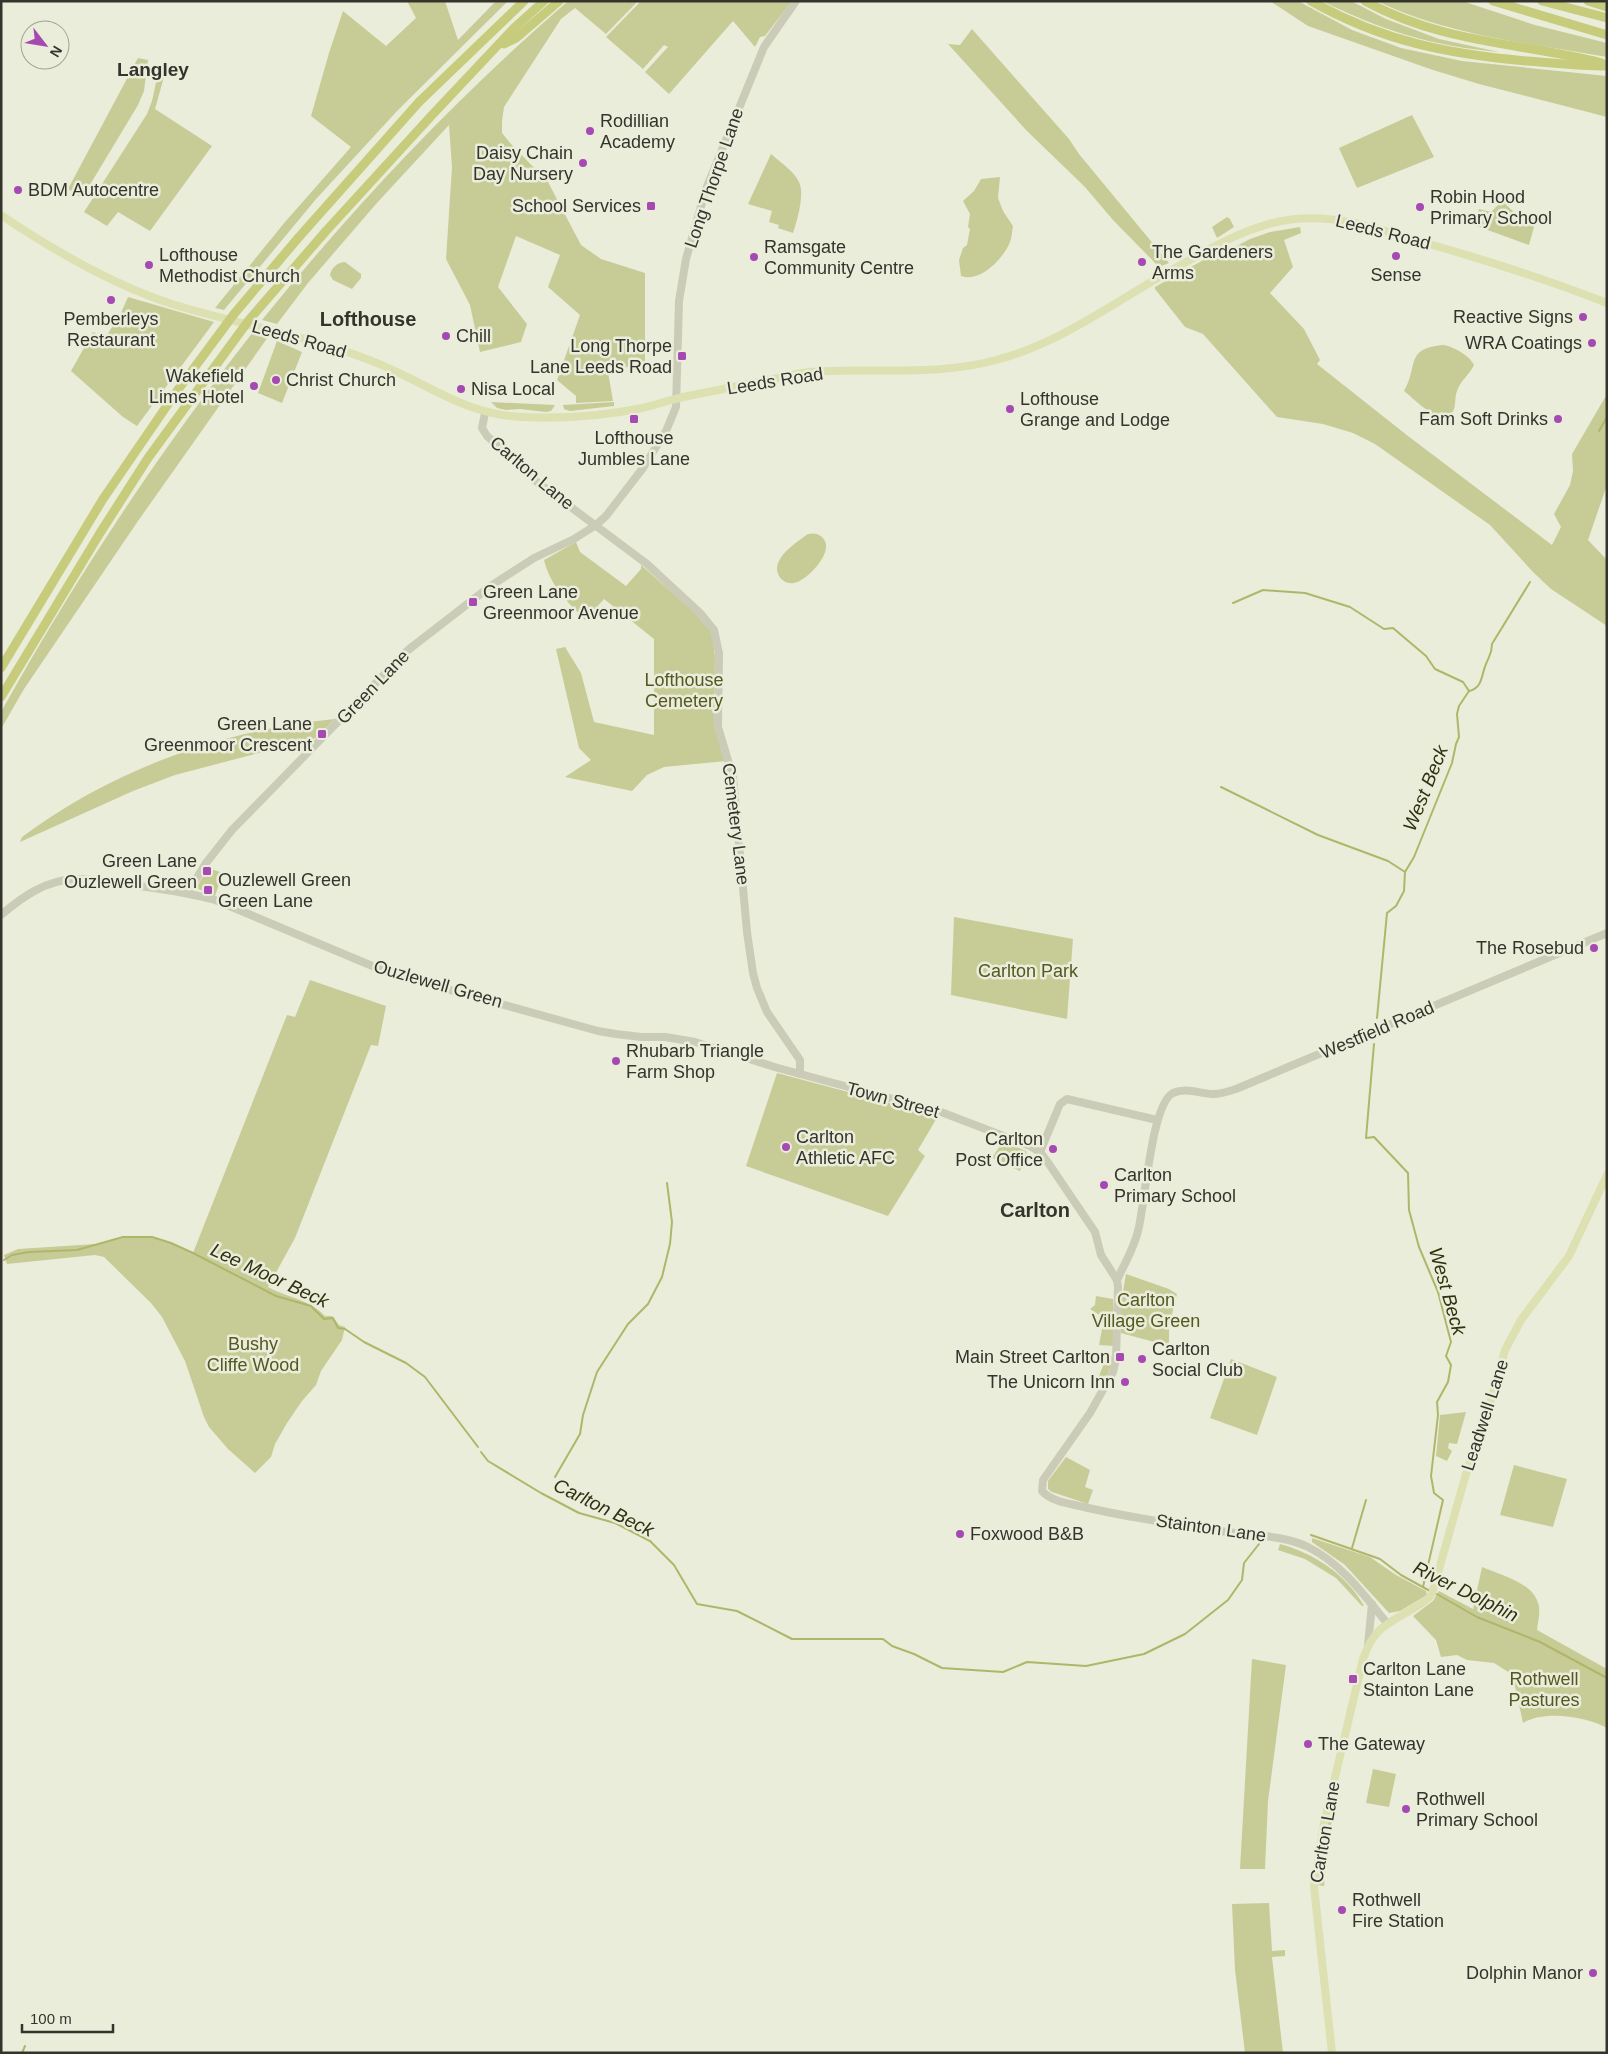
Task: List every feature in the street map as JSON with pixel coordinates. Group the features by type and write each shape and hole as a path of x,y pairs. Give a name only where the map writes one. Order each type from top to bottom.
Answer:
{"highway":[{"path":"1,668 104,499 177,391 234,314 299,237 419,102 524,1"},
{"path":"1,697 100,533 148,458 249,320 326,231 426,121 514,28 544,1"},
{"path":"498,47 516,38 559,1"},
{"path":"1311,1 1330,12 1376,32 1436,49 1506,59 1583,66 1607,65"},
{"path":"1365,1 1388,14 1440,32 1607,65"},
{"path":"1493,1 1607,34"},
{"path":"1542,1 1607,18"},
{"path":"1588,1 1607,7"}],"main road":[{"name":"Leeds Road","path":"1,215 65,254 131,289 172,304 358,355 383,364 456,402 485,413 518,417 560,417 640,409 678,398 805,372 934,370 978,365 998,360 1029,350 1064,334 1169,271 1219,245 1248,232 1292,219 1321,218 1369,226 1518,271 1607,303"},
{"name":"Leadwell Lane","path":"1368,1645 1377,1632 1387,1623 1429,1599 1435,1588 1466,1474 1489,1407 1505,1350 1521,1320 1568,1256 1607,1175"},
{"name":"Carlton Lane","path":"1332,2053 1314,1887 1315,1873 1333,1784 1368,1645"}],"street":[{"name":"Long Thorpe Lane","path":"596,525 606,516 654,452 670,423 678,398 679,301 686,259 706,189 764,47 796,1"},
{"name":"Carlton Lane","path":"485,413 482,428 487,436 536,480 596,525"},
{"name":"Green Lane","path":"188,892 206,863 232,830 408,650 470,601 534,558 574,539 596,525"},
{"name":"Cemetery Lane","path":"596,525 654,570 701,614 714,630 719,653 718,727 733,776 747,932 753,973 767,1012 800,1060 800,1074"},
{"name":"Ouzlewell Green","path":"1,915 19,900 34,891 48,885 74,879 188,892 215,900 389,973 594,1030 641,1037 665,1037 694,1042 800,1074"},
{"name":"Westfield Road","path":"1157,1120 1165,1100 1172,1093 1184,1090 1216,1094 1236,1089 1607,933"},
{"name":"Town Street","path":"800,1074 941,1112 1009,1137 1040,1152"},
{"path":"1067,1100 1157,1120 1143,1194 1138,1234 1117,1280 1101,1255 1095,1232 1040,1152 1060,1104 1067,1100"},
{"name":"Stainton Lane","path":"1117,1280 1116,1352 1113,1372 1090,1413 1043,1480 1042,1488 1047,1496 1082,1507 1228,1532 1272,1537 1302,1544 1322,1555 1341,1569 1387,1623"},
{"path":"1368,1645 1372,1604"}],"green space":[{"path":"407,1 445,1 458,40 496,1 508,1 398,110 317,198 224,310 215,308 285,222 351,147 311,116 343,11 386,46 416,18"},
{"path":"568,1 638,1 606,34 575,8 561,19 504,107 502,133 548,182 581,245 601,259 645,273 645,362 608,372 613,401 576,403 576,396 557,380 580,315 548,287 560,255 516,236 498,287 527,324 521,342 480,352 470,305 446,259 452,167 449,125 376,204 308,283 277,324 262,320 333,235 446,114"},
{"path":"641,1 792,1 765,36 760,37 755,47 733,21 669,94 645,72 668,47 664,45 643,69 606,37"},
{"path":"1270,1 1298,1 1352,30 1401,48 1462,61 1607,76 1607,117 1479,84 1433,70 1308,26"},
{"path":"1322,1 1351,1 1386,19 1439,39 1499,52 1452,46 1408,36 1366,21"},
{"path":"1377,1 1462,1 1535,25 1607,43 1607,57 1490,37 1432,23"},
{"path":"972,29 1069,139 1079,154 1169,263 1159,267 1113,220 1085,187 1027,131 948,44 960,45"},
{"path":"138,58 148,60 144,91 138,105 82,198 68,189"},
{"path":"165,73 155,109 212,146 150,231 118,212 107,226 84,212 147,114 157,78"},
{"path":"1412,115 1434,157 1357,188 1339,148"},
{"path":"771,154 794,174 801,187 800,208 793,233 778,228 779,225 769,222 772,211 748,204"},
{"path":"1000,177 998,198 1003,211 1013,226 1010,242 1007,249 996,262 983,273 976,276 961,276 959,260 963,248 967,245 970,229 968,227 970,214 963,201 974,191 981,179"},
{"path":"1502,201 1517,215 1535,223 1529,245 1474,225 1479,209 1491,212"},
{"path":"1227,217 1234,227 1217,238 1212,227"},
{"path":"1300,227 1301,233 1284,240 1293,267 1270,293 1304,329 1320,360 1317,364 1408,436 1552,545 1561,527 1554,514 1570,485 1573,471 1572,454 1607,394 1607,485 1588,540 1607,560 1607,626 1551,589 1490,525 1375,444 1353,433 1323,424 1277,417 1203,334 1185,327 1155,289 1155,287 1207,258 1220,255 1250,239 1270,232"},
{"path":"345,262 361,274 361,278 352,289 333,280 330,275 335,266"},
{"path":"128,297 214,322 137,426 123,417 71,371 93,332 105,338 121,313"},
{"path":"253,332 268,337 138,521 24,689 1,729 1,712 88,565 184,423"},
{"path":"277,341 302,352 282,403 258,393"},
{"path":"1444,345 1461,352 1474,365 1458,387 1453,412 1446,417 1440,417 1419,404 1404,391 1418,354 1431,347"},
{"path":"491,402 555,405 551,411 546,412 520,409 506,410 497,408"},
{"path":"614,402 614,406 570,411 564,409 563,405"},
{"path":"814,533 822,537 826,547 823,558 807,576 798,582 786,582 778,575 778,563 795,543 808,534"},
{"name":"Lofthouse Cemetery","path":"576,542 580,552 626,586 641,569 641,565 695,613 712,633 715,656 714,722 726,761 664,767 647,775 632,791 565,777 591,760 579,748 556,649 565,647 581,673 594,722 654,735 654,639 604,599 585,620 560,593 547,570 544,560"},
{"path":"335,719 316,738 175,775 133,791 20,842 22,837 94,791 131,773 171,757 211,743 252,733 293,724"},
{"path":"208,868 223,873 215,896 196,888"},
{"name":"Carlton Park","path":"954,917 1073,939 1067,1019 951,995"},
{"name":"Bushy Cliffe Wood","path":"310,980 386,1006 378,1046 371,1045 295,1238 268,1287 305,1302 325,1316 332,1316 339,1325 345,1327 342,1340 321,1371 316,1385 287,1423 275,1444 271,1457 255,1473 228,1449 209,1427 185,1361 162,1317 151,1303 104,1257 95,1255 7,1264 4,1255 18,1249 96,1244 132,1236 161,1239 193,1253 287,1015 295,1017"},
{"path":"777,1073 938,1116 918,1150 925,1156 888,1216 746,1166"},
{"path":"1003,1141 1026,1151 1027,1155 1020,1171 992,1158"},
{"name":"Carlton Village Green","path":"1126,1274 1169,1289 1177,1294 1169,1326 1169,1346 1121,1333 1121,1303"},
{"path":"1096,1296 1113,1299 1114,1346 1099,1345 1104,1318 1090,1309 1095,1305"},
{"path":"1107,1355 1112,1356 1112,1363 1103,1385 1096,1384"},
{"path":"1231,1359 1277,1377 1257,1435 1210,1418"},
{"path":"1466,1412 1457,1444 1449,1443 1448,1448 1452,1451 1447,1461 1436,1456 1440,1415"},
{"path":"1066,1457 1090,1470 1085,1487 1093,1490 1088,1504 1048,1489 1048,1481"},
{"path":"1514,1465 1567,1479 1553,1527 1500,1515"},
{"path":"1312,1538 1370,1557 1396,1575 1426,1591 1427,1595 1400,1611 1389,1613 1345,1565 1312,1542"},
{"path":"1280,1544 1317,1559 1339,1575 1364,1606 1336,1578 1305,1559 1278,1550"},
{"name":"Rothwell Pastures","path":"1482,1567 1522,1584 1535,1596 1539,1609 1537,1630 1607,1669 1607,1728 1588,1720 1565,1716 1542,1717 1523,1723 1513,1677 1510,1673 1494,1663 1467,1660 1457,1655 1441,1657 1436,1640 1413,1616 1433,1601 1439,1591 1473,1609"},
{"path":"1252,1659 1286,1665 1268,1801 1265,1869 1240,1869"},
{"path":"1373,1769 1396,1774 1389,1807 1366,1803"},
{"path":"1336,1789 1330,1833 1326,1832"},
{"path":"1327,1855 1324,1886 1318,1885 1322,1857"},
{"path":"1269,1903 1272,1951 1285,1950 1285,1956 1272,1957 1283,2053 1245,2053 1235,1970 1232,1904"}],"waterway":[{"path":"1599,431 1607,417"},
{"name":"West Beck","path":"1377,1018 1387,913 1396,906 1404,891 1405,872 1414,857 1452,763 1459,737 1457,714 1459,706 1469,691 1479,684 1491,653 1492,644 1530,582"},
{"path":"1233,603 1263,590 1305,593 1350,607 1384,629 1393,628 1426,656 1435,669 1463,682 1469,691"},
{"path":"1221,787 1318,835 1388,861 1405,872"},
{"name":"West Beck","path":"1374,1044 1366,1138 1374,1137 1408,1173 1409,1210 1419,1247 1438,1292 1451,1342 1446,1356 1451,1365 1448,1382 1437,1402 1438,1415 1431,1476 1434,1493 1443,1500 1423,1587"},
{"path":"555,1477 580,1434 583,1415 597,1372 628,1324 648,1304 662,1277 670,1244 672,1222 667,1183"},
{"name":"Lee Moor Beck","path":"4,1260 12,1255 29,1252 77,1250 123,1237 152,1237 171,1243 276,1296 311,1306 324,1319 333,1318 338,1328 345,1329 364,1342 406,1363 425,1377 478,1447"},
{"name":"Carlton Beck","path":"481,1452 488,1461 541,1493 579,1513 615,1523 650,1541 674,1565 697,1604 737,1611 792,1639 883,1639 892,1646 914,1654 942,1668 1003,1672 1027,1662 1086,1666 1144,1654 1185,1634 1228,1600 1242,1580 1244,1563 1259,1544"},
{"path":"1352,1548 1366,1500"},
{"name":"River Dolphin","path":"1311,1535 1380,1559 1401,1575 1430,1591"},
{"name":"River Dolphin","path":"1435,1593 1477,1617 1540,1642 1607,1678"},
{"path":"22,2053 25,2046"}],"place":[{"name":"Rodillian Academy","path":"590,131"},
{"name":"Daisy Chain Day Nursery","path":"583,163"},
{"name":"BDM Autocentre","path":"18,190"},
{"name":"School Services","path":"651,206"},
{"name":"Robin Hood Primary School","path":"1420,207"},
{"name":"Sense","path":"1396,256"},
{"name":"Ramsgate Community Centre","path":"754,257"},
{"name":"The Gardeners Arms","path":"1142,262"},
{"name":"Lofthouse Methodist Church","path":"149,265"},
{"name":"Pemberleys Restaurant","path":"111,300"},
{"name":"Reactive Signs","path":"1583,317"},
{"name":"Chill","path":"446,336"},
{"name":"WRA Coatings","path":"1592,343"},
{"name":"Long Thorpe Lane Leeds Road","path":"682,356"},
{"name":"Christ Church","path":"276,380"},
{"name":"Wakefield Limes Hotel","path":"254,386"},
{"name":"Nisa Local","path":"461,389"},
{"name":"Lofthouse Grange and Lodge","path":"1010,409"},
{"name":"Lofthouse Jumbles Lane","path":"634,419"},
{"name":"Fam Soft Drinks","path":"1558,419"},
{"name":"Green Lane Greenmoor Avenue","path":"473,602"},
{"name":"Green Lane Greenmoor Crescent","path":"322,734"},
{"name":"Green Lane Ouzlewell Green","path":"207,871"},
{"name":"Ouzlewell Green Green Lane","path":"208,890"},
{"name":"The Rosebud","path":"1594,948"},
{"name":"Rhubarb Triangle Farm Shop","path":"616,1061"},
{"name":"Carlton Athletic AFC","path":"786,1147"},
{"name":"Carlton Post Office","path":"1053,1149"},
{"name":"Carlton Primary School","path":"1104,1185"},
{"name":"Main Street Carlton","path":"1120,1357"},
{"name":"Carlton Social Club","path":"1142,1359"},
{"name":"The Unicorn Inn","path":"1125,1382"},
{"name":"Foxwood B&B","path":"960,1534"},
{"name":"Carlton Lane Stainton Lane","path":"1353,1679"},
{"name":"The Gateway","path":"1308,1744"},
{"name":"Rothwell Primary School","path":"1406,1809"},
{"name":"Rothwell Fire Station","path":"1342,1910"},
{"name":"Dolphin Manor","path":"1593,1973"}],"district":[{"name":"Langley","path":"153,69"},
{"name":"Lofthouse","path":"368,319"},
{"name":"Carlton","path":"1035,1210"}]}
